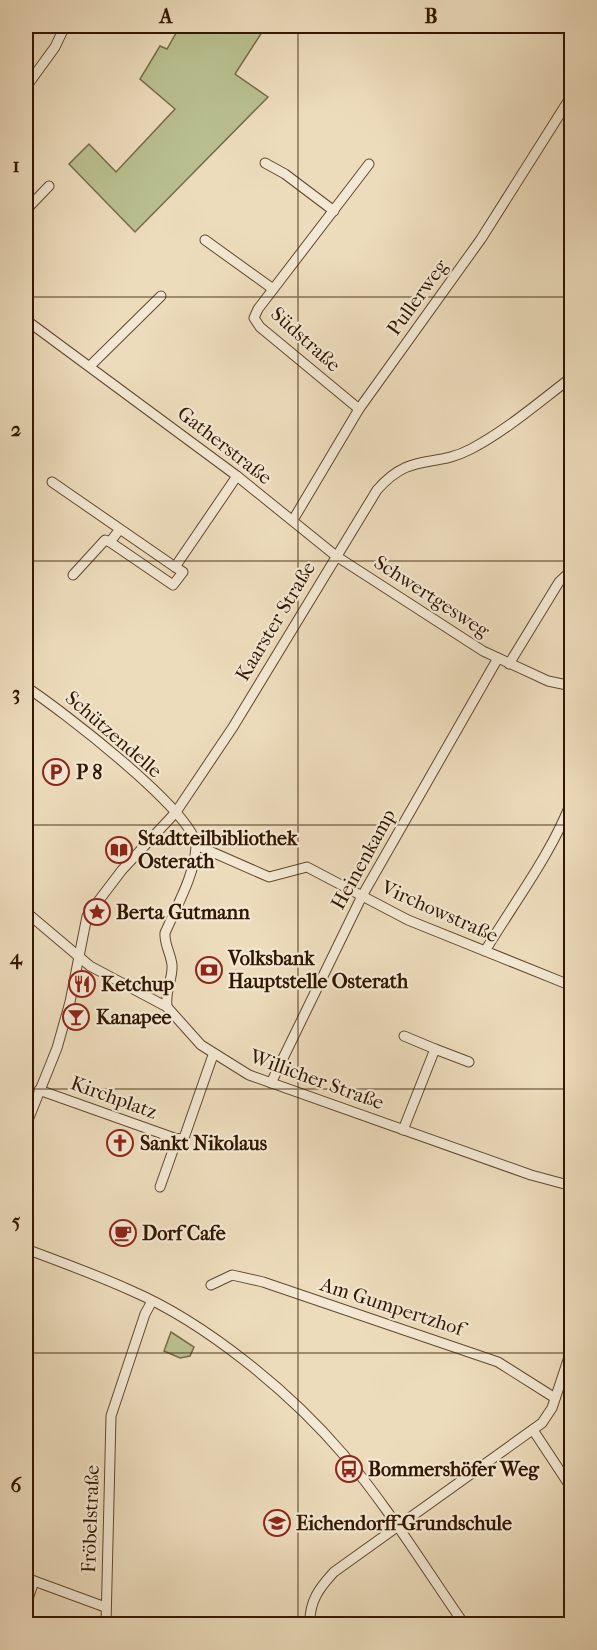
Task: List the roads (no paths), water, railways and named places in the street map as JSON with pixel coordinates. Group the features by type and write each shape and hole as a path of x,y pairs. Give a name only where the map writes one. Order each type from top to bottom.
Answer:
{"street":[{"path":"26,87 55,47 65,26"},
{"name":"Pullerweg","path":"292,520 359,409 481,239 572,95"},
{"path":"265,163 285,174 334,210"},
{"name":"Südstraße","path":"359,409 260,327 254,318 273,289 369,164"},
{"path":"26,210 49,186"},
{"name":"Südstraße","path":"205,240 273,289"},
{"path":"90,366 161,296"},
{"name":"Gatherstraße","path":"27,323 90,366 237,476 336,556"},
{"name":"Kaarster Straße","path":"26,1125 57,1048 70,1002 86,921 95,903 176,812 233,727 377,490 389,476 401,468 426,460 456,455 478,445 572,377"},
{"path":"175,567 237,476"},
{"path":"52,482 183,572 173,585 105,540 73,575"},
{"path":"110,542 120,529"},
{"name":"Schwertgesweg","path":"336,556 498,658 548,681 572,686"},
{"path":"509,664 559,582 572,570"},
{"name":"Heinenkamp","path":"271,1083 362,896 498,658"},
{"name":"Schützendelle","path":"26,687 70,717 176,812 193,835 196,845"},
{"path":"485,951 536,872 562,825 572,800"},
{"path":"167,1007 166,990 172,970 165,933 186,884 196,845"},
{"name":"Virchowstraße","path":"196,845 269,877 307,867 415,923 572,986"},
{"name":"Willicher Straße","path":"26,912 78,957 167,1007 189,1034 213,1055 240,1071 403,1130 570,1186"},
{"path":"404,1036 469,1062"},
{"path":"403,1130 435,1049"},
{"name":"Kirchplatz","path":"39,1090 177,1139 184,1138 213,1055"},
{"name":"Kirchplatz","path":"160,1187 177,1139"},
{"path":"570,1186 572,1175"},
{"path":"26,1249 133,1291 152,1301 222,1344 301,1409 344,1455 464,1624"},
{"name":"Am Gumpertzhof","path":"211,1285 232,1275 263,1282 489,1358 516,1371 555,1398"},
{"name":"Fröbelstraße","path":"106,1624 111,1416 152,1301"},
{"path":"310,1624 310,1608 322,1585 341,1566 533,1430 548,1415 572,1348"},
{"path":"533,1430 572,1489"},
{"path":"26,1605 30,1580 105,1607"}],"place":[{"name":"P 8","path":"56,772"},
{"name":"Stadtteilbibliothek Osterath","path":"119,850"},
{"name":"Berta Gutmann","path":"97,912"},
{"name":"Volksbank Hauptstelle Osterath","path":"209,970"},
{"name":"Ketchup","path":"82,984"},
{"name":"Kanapee","path":"76,1017"},
{"name":"Sankt Nikolaus","path":"120,1143"},
{"name":"Dorf Cafe","path":"123,1233"},
{"name":"Bommershöfer Weg","path":"349,1469"},
{"name":"Eichendorff-Grundschule","path":"277,1523"}]}
